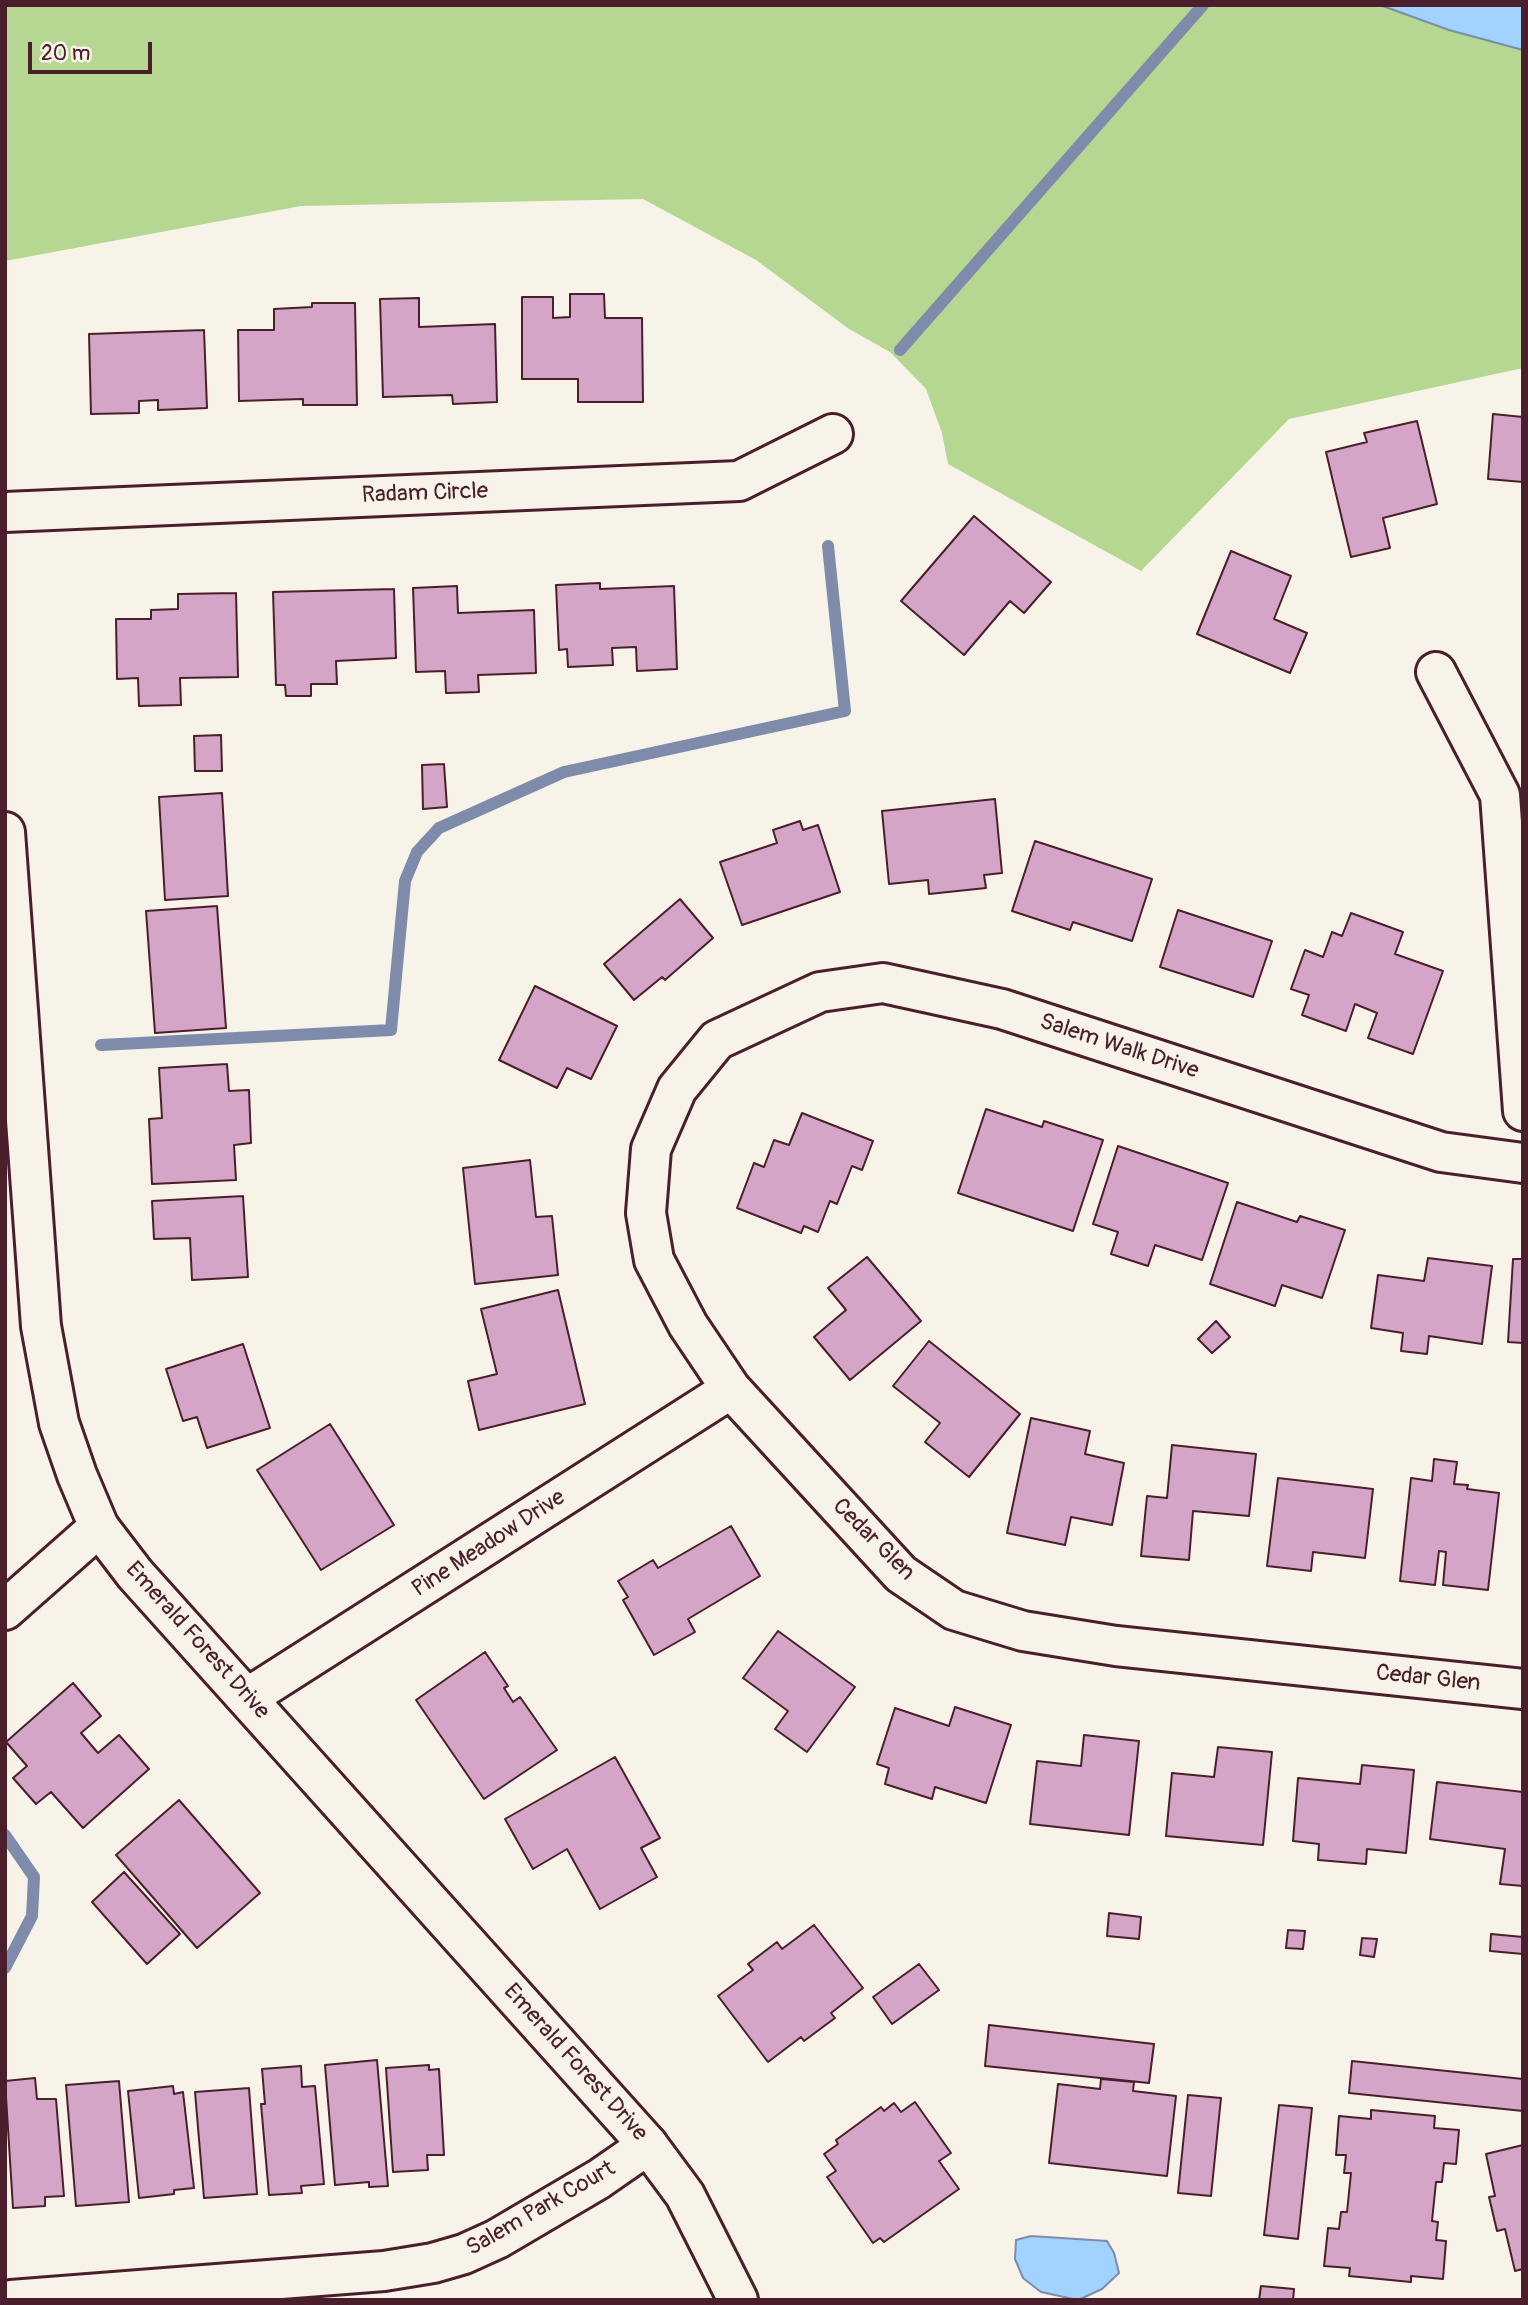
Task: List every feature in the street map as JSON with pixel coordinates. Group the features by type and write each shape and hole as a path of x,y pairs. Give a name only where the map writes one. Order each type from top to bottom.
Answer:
{"street":[{"name":"Radam Circle","path":"5,512 739,481 833,434"},
{"path":"1436,672 1500,796 1523,1111"},
{"name":"Emerald Forest Drive","path":"5,832 41,1326 60,1423 77,1475 99,1527 135,1574 648,2145 684,2195 738,2300"},
{"name":"Salem Walk Drive","path":"717,1040 820,992 883,983 1002,1009 1441,1152 1523,1163"},
{"name":"Cedar Glen","path":"717,1040 677,1089 651,1149 646,1213 654,1260 688,1325 731,1389 901,1574 954,1610 1023,1631 1116,1646 1523,1689"},
{"name":"Pine Meadow Drive","path":"247,1698 731,1389"},
{"path":"5,1610 99,1527"},
{"name":"Salem Park Court","path":"11,2300 370,2272 433,2263 464,2254 497,2239 598,2179 648,2145"}],"green space":[{"path":"5,5 1523,5 1523,368 1289,419 1141,571 948,464 942,433 926,389 890,352 849,329 756,260 643,199 301,206 5,261"}],"water":[{"path":"1380,5 1523,5 1523,50 1449,30"},
{"path":"1031,2236 1107,2241 1114,2253 1119,2273 1102,2289 1078,2300 1041,2292 1023,2278 1015,2259 1016,2240"}],"building":[{"path":"570,294 604,294 605,318 642,318 643,402 578,402 578,379 522,379 522,297 553,297 553,318 570,317"},
{"path":"419,298 419,327 495,324 497,402 453,404 452,395 383,397 380,299"},
{"path":"312,303 355,303 357,405 303,405 303,399 239,401 238,330 274,330 274,309 312,307"},
{"path":"204,330 207,408 158,410 158,400 139,401 139,413 91,414 89,334"},
{"path":"1493,414 1523,417 1523,482 1488,479"},
{"path":"1417,421 1437,504 1383,518 1390,548 1351,557 1326,452 1367,442 1364,433"},
{"path":"974,516 1051,582 1024,613 1010,601 964,655 901,601"},
{"path":"1231,551 1291,576 1274,619 1307,633 1290,673 1197,634"},
{"path":"600,583 600,589 674,586 677,669 637,671 636,647 612,648 613,665 568,667 567,649 559,650 556,585"},
{"path":"457,586 458,613 534,610 536,673 478,675 479,692 446,693 445,671 416,672 413,588"},
{"path":"394,589 396,658 336,661 337,684 311,684 311,696 286,696 285,685 276,685 273,592"},
{"path":"236,593 238,677 180,678 181,705 139,706 138,678 117,679 116,619 151,619 151,610 178,609 178,594"},
{"path":"221,735 222,771 195,771 194,736"},
{"path":"444,764 447,807 423,809 422,765"},
{"path":"222,793 228,896 165,900 159,797"},
{"path":"995,799 1002,873 984,875 986,888 929,894 928,880 889,884 882,811"},
{"path":"800,821 803,830 818,825 840,892 742,925 720,862 777,843 773,830"},
{"path":"1035,841 1152,879 1132,941 1073,922 1070,930 1012,911"},
{"path":"680,899 713,938 665,980 662,977 634,1000 604,964"},
{"path":"217,906 226,1028 155,1033 146,911"},
{"path":"1178,910 1272,941 1253,997 1160,967"},
{"path":"1351,913 1403,932 1395,954 1443,971 1413,1054 1368,1038 1377,1013 1355,1004 1346,1031 1302,1015 1309,995 1291,989 1305,950 1323,957 1332,932 1342,936"},
{"path":"535,986 617,1026 591,1079 567,1068 557,1088 499,1060"},
{"path":"227,1064 229,1091 249,1090 251,1143 234,1145 236,1180 152,1184 149,1119 162,1118 159,1068"},
{"path":"986,1109 1042,1127 1044,1121 1103,1140 1073,1231 958,1193"},
{"path":"802,1113 873,1141 862,1170 852,1166 837,1204 830,1201 818,1232 804,1226 801,1233 737,1208 754,1163 764,1167 774,1140 789,1145"},
{"path":"1118,1146 1228,1183 1202,1260 1155,1245 1148,1266 1111,1254 1118,1232 1093,1224"},
{"path":"530,1160 536,1217 552,1216 558,1275 475,1284 463,1168"},
{"path":"243,1196 248,1277 192,1280 190,1238 154,1239 152,1201"},
{"path":"1237,1202 1297,1222 1300,1216 1345,1230 1322,1298 1282,1285 1275,1306 1210,1284"},
{"path":"867,1257 921,1321 850,1380 814,1337 846,1310 828,1288"},
{"path":"1428,1258 1492,1266 1482,1344 1429,1336 1427,1354 1401,1351 1403,1333 1371,1328 1378,1275 1424,1281"},
{"path":"1513,1259 1523,1259 1523,1343 1508,1342"},
{"path":"558,1290 585,1404 479,1430 468,1381 497,1374 481,1309"},
{"path":"1216,1321 1230,1337 1212,1353 1198,1339"},
{"path":"929,1341 1020,1414 969,1477 925,1442 940,1423 893,1386"},
{"path":"243,1344 270,1428 207,1448 197,1417 183,1421 166,1369"},
{"path":"1031,1418 1090,1431 1085,1454 1124,1463 1112,1525 1071,1517 1065,1545 1007,1533"},
{"path":"330,1424 394,1525 321,1570 257,1470"},
{"path":"1172,1445 1256,1454 1249,1516 1193,1511 1189,1560 1141,1556 1147,1496 1167,1498"},
{"path":"1434,1459 1457,1462 1454,1484 1468,1485 1467,1489 1499,1493 1488,1590 1443,1585 1446,1552 1439,1551 1435,1585 1400,1581 1411,1478 1432,1481"},
{"path":"1278,1478 1373,1489 1365,1558 1313,1552 1311,1571 1267,1566"},
{"path":"731,1526 760,1576 688,1619 695,1632 654,1655 623,1600 628,1597 618,1581 653,1560 658,1568"},
{"path":"778,1631 855,1687 807,1752 775,1729 788,1711 743,1678"},
{"path":"485,1652 508,1686 504,1688 513,1702 520,1697 557,1750 484,1799 416,1700"},
{"path":"73,1683 101,1716 81,1733 98,1753 119,1735 149,1769 83,1828 51,1792 36,1804 13,1778 27,1766 6,1742"},
{"path":"955,1707 1011,1725 986,1803 935,1787 932,1799 885,1784 889,1768 877,1764 895,1708 949,1726"},
{"path":"1084,1735 1139,1741 1129,1835 1030,1824 1037,1761 1081,1766"},
{"path":"1218,1747 1272,1752 1263,1845 1166,1836 1172,1773 1214,1777"},
{"path":"615,1757 660,1838 641,1848 657,1877 600,1909 567,1849 533,1869 505,1819"},
{"path":"1362,1765 1414,1770 1406,1853 1367,1849 1366,1864 1318,1860 1319,1844 1293,1841 1298,1778 1360,1784"},
{"path":"1437,1782 1523,1792 1523,1886 1500,1884 1505,1849 1430,1839"},
{"path":"179,1800 260,1893 197,1948 116,1855"},
{"path":"124,1872 180,1934 147,1964 92,1902"},
{"path":"1109,1913 1141,1917 1139,1939 1107,1936"},
{"path":"814,1925 863,1988 831,2013 835,2018 804,2041 801,2037 768,2062 718,1996 753,1970 748,1964 777,1942 782,1949"},
{"path":"1288,1930 1305,1931 1303,1949 1286,1948"},
{"path":"1491,1934 1523,1937 1523,1954 1490,1951"},
{"path":"1362,1938 1377,1939 1374,1957 1360,1955"},
{"path":"919,1964 939,1990 892,2024 873,1997"},
{"path":"989,2025 1154,2044 1149,2083 985,2066"},
{"path":"377,2060 388,2186 369,2187 369,2182 335,2185 325,2065"},
{"path":"1352,2061 1523,2079 1523,2111 1349,2093"},
{"path":"429,2065 429,2070 439,2069 444,2155 427,2155 428,2170 393,2172 386,2068"},
{"path":"301,2066 302,2087 315,2086 324,2184 301,2186 302,2193 269,2195 261,2104 265,2104 262,2069"},
{"path":"35,2078 37,2099 56,2099 64,2196 45,2197 45,2206 13,2208 5,2081"},
{"path":"1101,2079 1134,2082 1133,2091 1176,2096 1167,2176 1049,2163 1058,2084 1100,2089"},
{"path":"119,2081 129,2202 76,2206 66,2085"},
{"path":"173,2086 174,2094 183,2092 194,2188 174,2190 174,2194 139,2198 128,2091"},
{"path":"249,2088 257,2194 204,2198 195,2092"},
{"path":"1188,2095 1221,2098 1211,2196 1178,2193"},
{"path":"915,2102 951,2153 939,2161 959,2189 884,2242 880,2238 873,2243 827,2177 836,2171 824,2154 838,2144 836,2140 881,2107 884,2111 894,2103 901,2112"},
{"path":"1279,2105 1312,2108 1298,2239 1264,2235"},
{"path":"1371,2110 1435,2116 1434,2128 1459,2130 1456,2164 1444,2163 1442,2182 1436,2182 1432,2221 1438,2222 1436,2240 1446,2241 1443,2279 1411,2276 1411,2282 1349,2276 1350,2268 1324,2266 1328,2228 1339,2229 1341,2212 1347,2212 1351,2173 1344,2173 1346,2155 1336,2155 1339,2116 1371,2119"},
{"path":"1523,2145 1523,2269 1515,2271 1505,2229 1497,2231 1489,2197 1495,2196 1486,2154"},
{"path":"1261,2286 1294,2289 1293,2300 1259,2300"}],"waterway":[{"path":"900,350 1203,5"},
{"path":"101,1045 391,1030 405,881 417,852 439,828 564,772 845,711 828,546"},
{"path":"5,1835 34,1877 32,1916 5,1968"}]}
